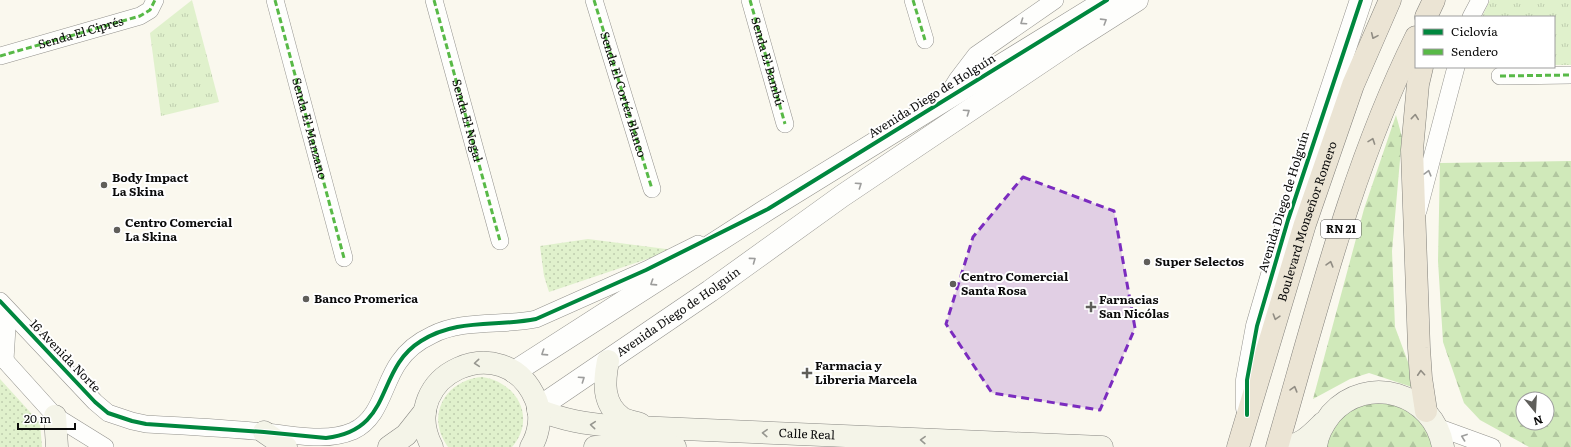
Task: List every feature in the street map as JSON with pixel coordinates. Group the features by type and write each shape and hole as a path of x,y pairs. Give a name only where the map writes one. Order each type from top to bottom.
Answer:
{"highway":[{"name":"Boulevard Monseñor Romero","path":"1238,447 1305,224 1322,173 1352,85 1390,0"},
{"path":"1426,16 1434,0"},
{"path":"1434,16 1440,0"},
{"name":"RN 21","path":"1277,447 1282,437 1340,230 1350,200 1387,99 1415,39"},
{"path":"1422,68 1418,84 1412,150 1419,355 1421,378 1435,428"}],"main road":[{"path":"608,361 605,378 608,401 622,418 648,428"},
{"path":"432,447 426,429 425,411 430,395 435,387 440,380 455,369 472,363 489,363 507,368 514,372 529,387 535,398 538,409 538,430 531,447"},
{"path":"1282,437 1289,447 1306,440 1338,407 1354,397 1373,392 1392,393 1410,400 1435,428"},
{"name":"Calle Real","path":"538,409 563,419 588,424 648,428 1102,447"},
{"path":"389,447 406,435 425,411"},
{"path":"55,416 57,447"},
{"path":"1316,447 1324,423"},
{"path":"264,432 286,447"},
{"path":"595,447 675,447"}],"street":[{"name":"Senda El Ciprés","path":"0,56 140,16 150,10 155,0"},
{"name":"Senda El Manzano","path":"275,0 344,258"},
{"name":"Senda El Nogal","path":"434,0 500,241"},
{"name":"Senda El Cortéz Blanco","path":"594,0 652,189"},
{"name":"Senda El Bambú","path":"750,0 785,124"},
{"path":"913,0 924,40"},
{"path":"944,101 957,80 976,55 1055,0"},
{"name":"Avenida Diego de Holguín","path":"514,372 768,209 1107,0"},
{"name":"Avenida Diego de Holguín","path":"538,409 710,291 849,191 1070,42 1138,0"},
{"name":"Avenida Diego de Holguín","path":"1246,419 1247,380 1257,326 1295,198 1361,0"},
{"path":"1472,16 1480,0"},
{"path":"1415,225 1456,68"},
{"path":"1500,76 1571,75"},
{"name":"16 Avenida Norte","path":"4,306 95,402 108,413 146,424 326,438 355,430 363,425 377,408 399,362 419,342 432,334 457,326 524,322 536,319 646,270 768,209"},
{"path":"4,306 2,357 55,416 105,447"},
{"path":"1435,428 1492,447"}],"highlighted area":[{"path":"1023,177 1114,211 1135,328 1100,410 992,393 946,324 973,237"}],"green space":[{"path":"192,0 219,102 161,116 150,33"},
{"path":"1490,0 1571,0 1571,65 1555,65 1555,16 1482,16"},
{"path":"1396,115 1402,137 1392,251 1395,327 1418,389 1369,373 1350,379 1313,399 1364,209"},
{"path":"1571,161 1571,447 1529,447 1480,420 1464,403 1443,342 1438,261 1440,163"},
{"path":"588,239 674,250 549,292 544,276 540,246"},
{"path":"482,377 494,380 505,386 520,403 523,413 523,425 519,436 512,447 448,447 441,435 438,423 442,402 449,392 458,385 469,380"},
{"path":"0,379 40,423 42,447 0,447"},
{"path":"1382,399 1419,416 1429,433 1433,447 1321,447 1347,410"}],"marked path":[{"path":"0,56 140,16 150,10 155,0"},
{"path":"275,0 344,258"},
{"path":"434,0 500,241"},
{"path":"594,0 652,189"},
{"path":"750,0 785,124"},
{"path":"913,0 925,40"},
{"path":"1500,76 1571,75"}],"cycle path":[{"path":"0,301 95,402 108,413 146,424 326,438 348,433 363,424 374,411 396,367 406,353 421,341 435,334 463,326 536,319 646,270 768,209 1107,0"},
{"path":"1247,415 1247,380 1257,326 1288,220 1361,0"}],"place":[{"name":"Body Impact La Skina","path":"104,185"},
{"name":"Centro Comercial La Skina","path":"117,230"},
{"name":"Super Selectos","path":"1147,262"},
{"name":"Centro Comercial Santa Rosa","path":"953,284"},
{"name":"Banco Promerica","path":"306,299"},
{"name":"Farnacias San Nicólas","path":"1091,307"},
{"name":"Farmacia y Libreria Marcela","path":"807,373"}]}
